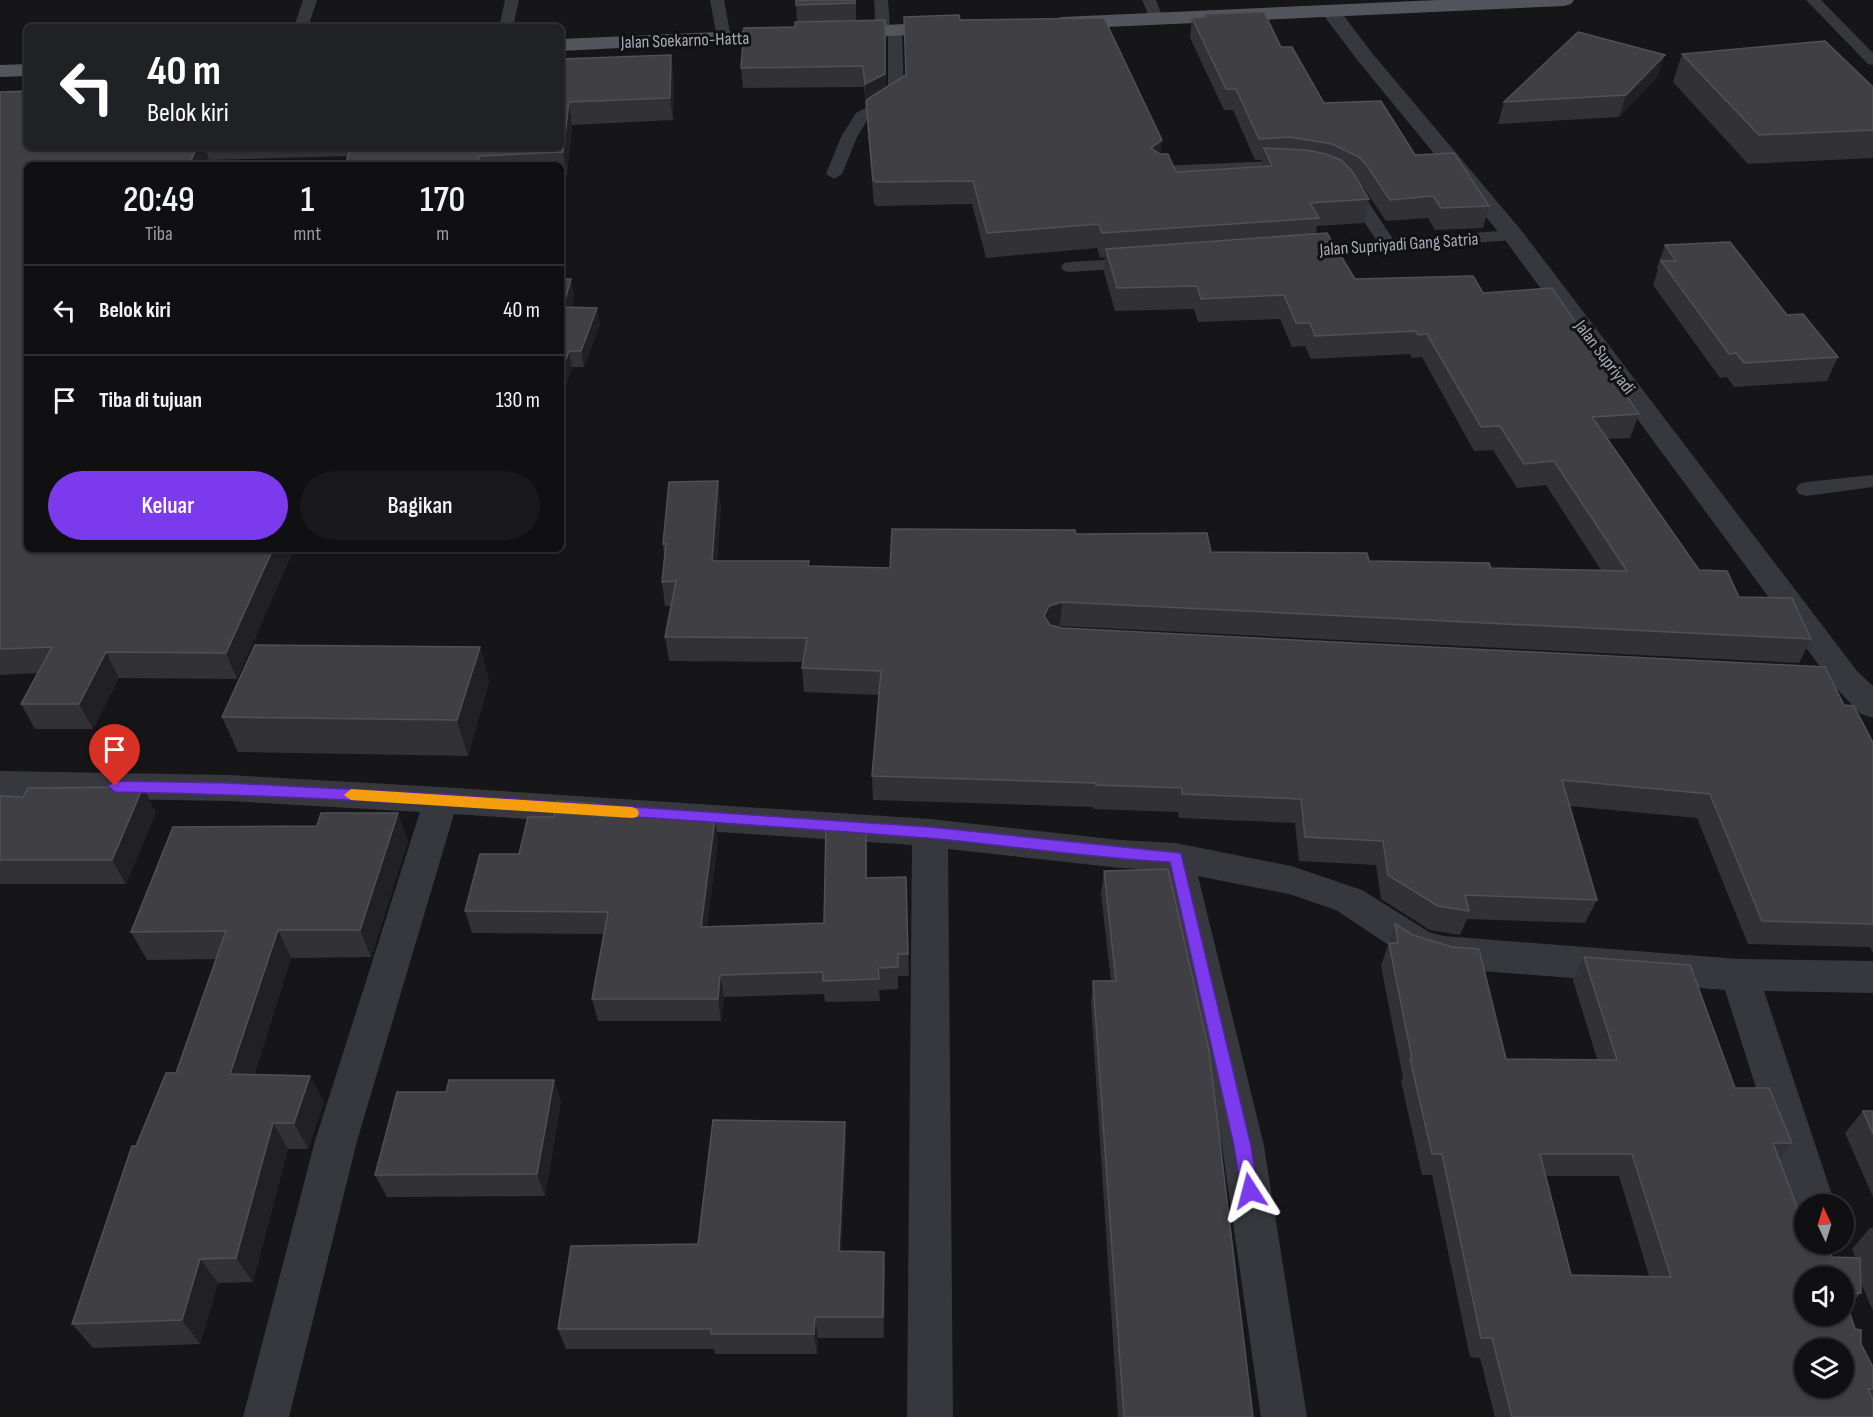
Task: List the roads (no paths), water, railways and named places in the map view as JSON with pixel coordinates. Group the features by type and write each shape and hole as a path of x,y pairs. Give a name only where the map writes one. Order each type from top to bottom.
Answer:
{"main road":[{"path":"1038,24 1153,9 1331,12 1563,0"},
{"path":"826,34 886,26 966,27"},
{"name":"Jalan Soekarno-Hatta","path":"564,45 723,31 803,35"},
{"path":"0,71 24,70"}],"street":[{"name":"Jalan Supriyadi","path":"1331,12 1365,57 1513,235 1846,678 1873,706"},
{"path":"1811,677 1846,678"},
{"path":"0,784 229,788 441,800 930,833 1120,854 1176,857 1291,880 1349,900 1418,945 1444,952 1739,975 1873,977"},
{"path":"266,1417 336,1141 441,800"},
{"path":"930,833 930,1417"},
{"path":"1176,857 1243,1146 1284,1417"},
{"path":"1739,975 1811,1194"}],"lane":[{"path":"303,23 310,0"},
{"path":"717,0 723,31"},
{"path":"834,174 849,136 862,116 896,98 881,0"},
{"path":"1813,0 1873,61"},
{"path":"507,24 512,3"},
{"path":"1159,171 1289,166"},
{"path":"1337,176 1344,178 1388,245"},
{"name":"Jalan Supriyadi Gang Satria","path":"1293,252 1513,235"},
{"path":"1070,267 1152,262"},
{"path":"1806,489 1873,482"}]}
